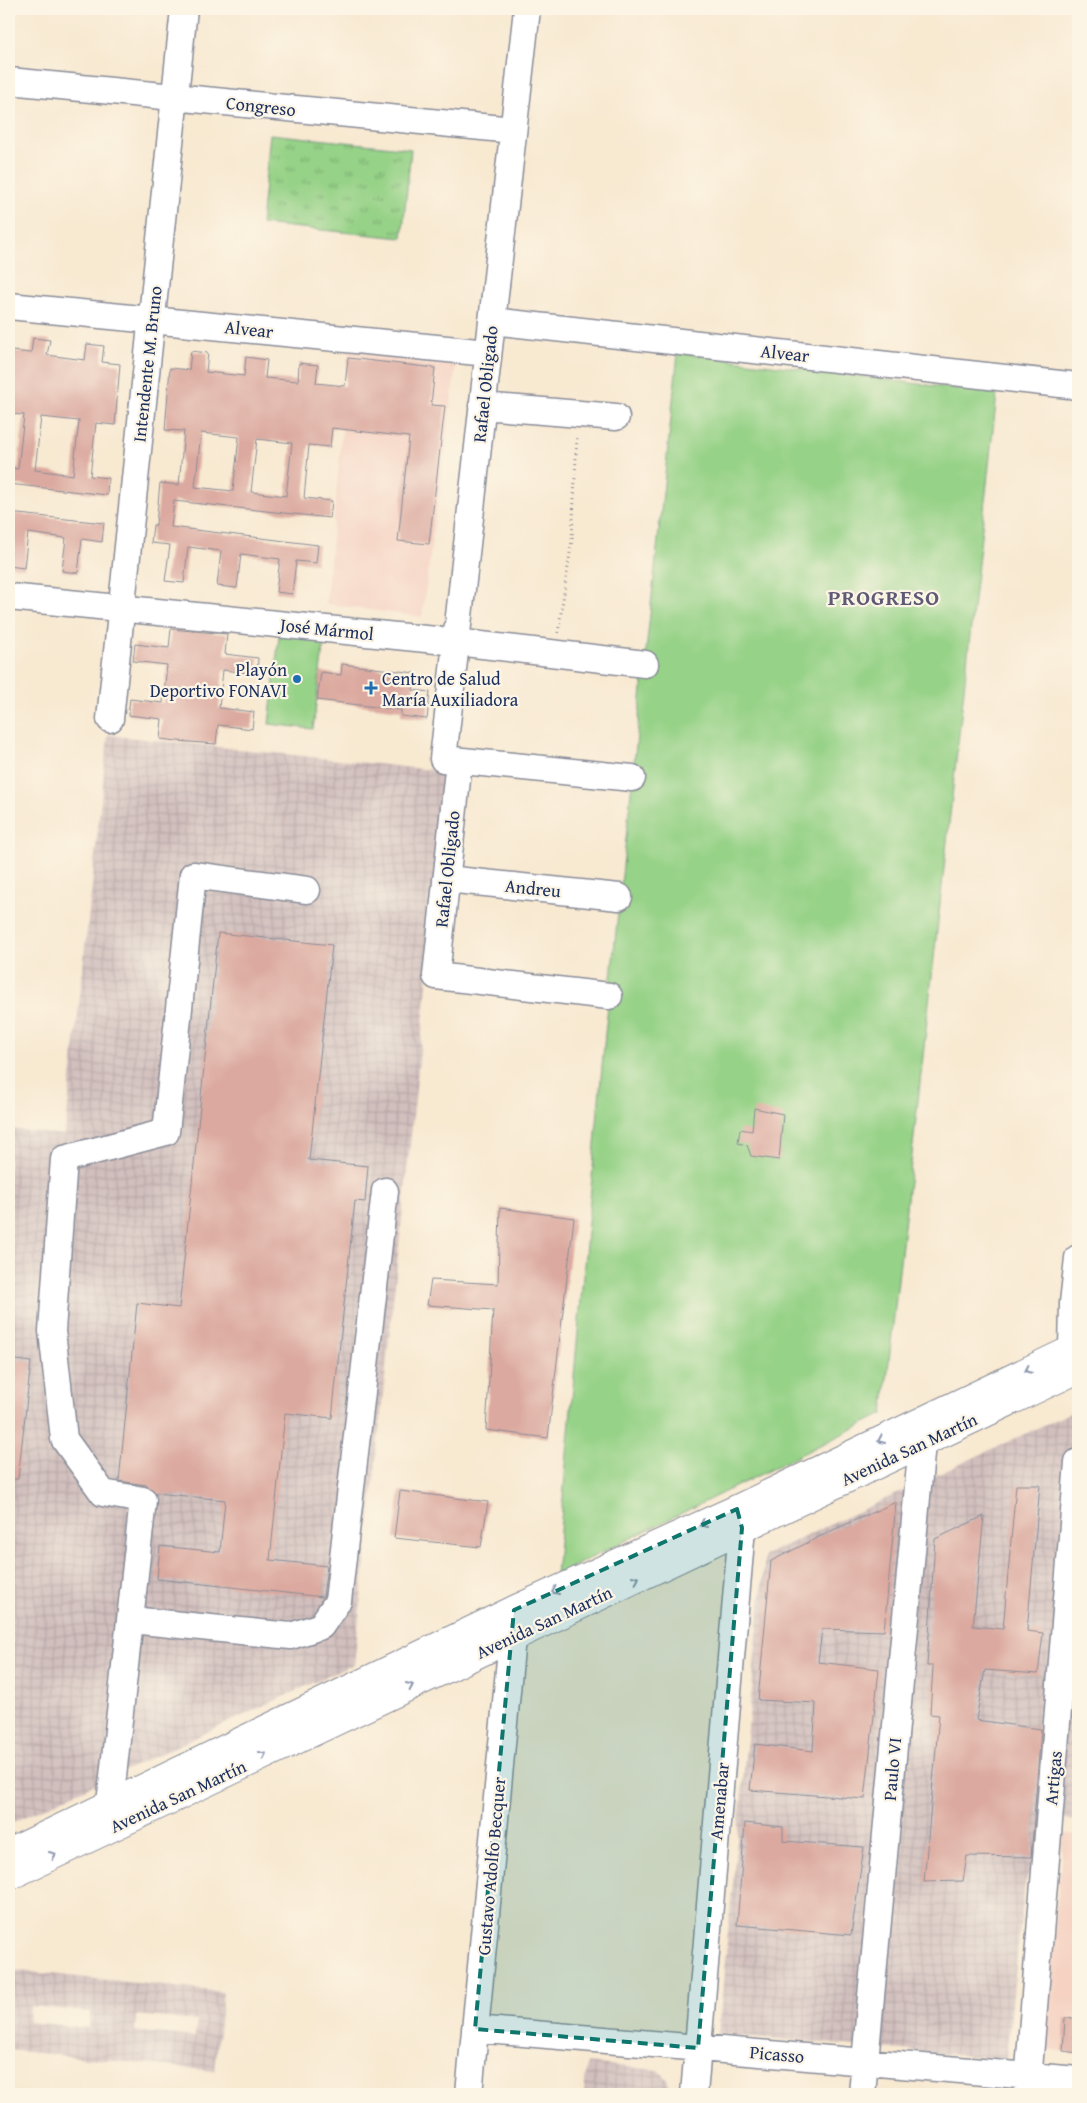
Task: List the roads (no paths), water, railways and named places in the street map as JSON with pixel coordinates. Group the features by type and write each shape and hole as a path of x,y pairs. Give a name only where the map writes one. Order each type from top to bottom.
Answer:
{"main road":[{"name":"Avenida San Martín","path":"739,1518 922,1443 1077,1356"},
{"name":"Avenida San Martín","path":"9,1876 114,1814 1077,1356"},
{"name":"Avenida San Martín","path":"9,1853 114,1814"}],"street":[{"name":"Intendente M. Bruno","path":"110,718 184,9"},
{"name":"Rafael Obligado","path":"526,9 456,642 446,879 436,976 609,996"},
{"name":"Congreso","path":"9,81 513,130"},
{"name":"Alvear","path":"9,306 488,353"},
{"name":"Alvear","path":"492,321 1078,386"},
{"path":"482,406 616,417"},
{"name":"José Mármol","path":"9,597 456,642 645,664"},
{"path":"451,760 632,778"},
{"path":"114,1814 131,1620 144,1500 103,1493 64,1439 52,1331 64,1159 166,1132 193,875 307,890"},
{"name":"Andreu","path":"446,879 620,897"},
{"path":"131,1620 291,1636 320,1626 338,1601 385,1191"},
{"path":"1077,1356 1073,1303 1078,1258"},
{"name":"Paulo VI","path":"862,2094 922,1443"},
{"name":"Artigas","path":"1028,2085 1078,1462"},
{"name":"Amenabar","path":"694,2094 739,1518"},
{"name":"Gustavo Adolfo Becquer","path":"469,2094 513,1623"},
{"name":"Picasso","path":"475,2030 865,2062 1028,2085 1078,2080"}],"place":[{"name":"Playón Deportivo FONAVI","path":"297,679"},
{"name":"Centro de Salud María Auxiliadora","path":"371,688"}],"district":[{"name":"PROGRESO","path":"884,597"}]}
